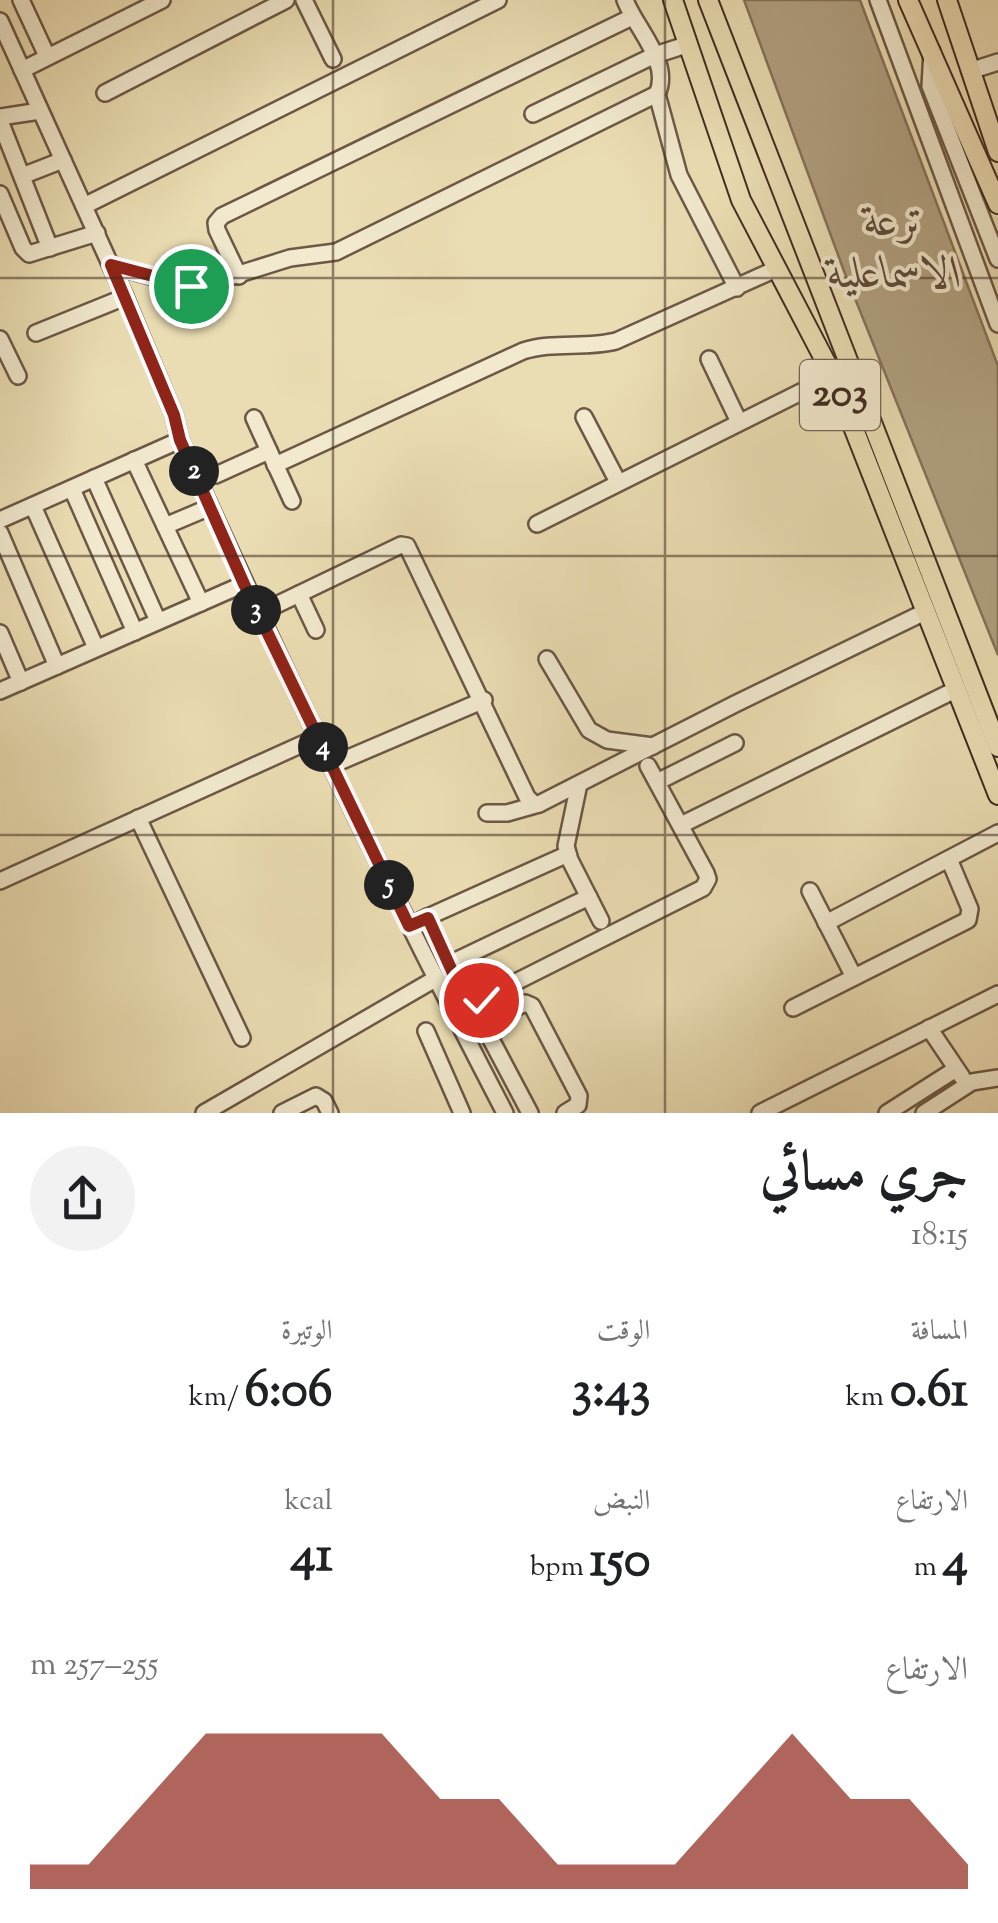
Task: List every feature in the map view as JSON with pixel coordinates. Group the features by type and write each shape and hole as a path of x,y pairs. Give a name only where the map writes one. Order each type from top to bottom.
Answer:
{"main road":[{"name":"203","path":"673,0 741,200 833,376 998,795"},
{"name":"203","path":"708,0 998,747"},
{"path":"908,0 998,204"},
{"path":"946,0 970,72 990,100 998,152"},
{"path":"741,200 761,208 770,204 778,186"}],"street":[{"path":"22,0 47,56"},
{"path":"22,70 162,0"},
{"path":"105,93 286,0"},
{"path":"304,0 333,59"},
{"path":"84,206 498,0"},
{"path":"625,0 655,55 661,76 657,94 679,175 738,288"},
{"path":"878,0 998,324"},
{"path":"238,276 217,230 216,223 222,216 632,18"},
{"path":"0,21 125,297 174,415 180,440 244,584 435,980 504,1113"},
{"path":"533,114 655,55 686,45"},
{"path":"932,51 930,86 998,259"},
{"path":"970,72 998,62"},
{"path":"111,265 191,286 238,276 290,258 336,252 657,94"},
{"path":"40,110 0,119 50,248"},
{"path":"22,176 63,160"},
{"path":"0,194 29,254 96,233"},
{"path":"0,240 16,233"},
{"path":"216,475 272,458 522,351 616,341 776,269"},
{"path":"36,333 125,297"},
{"path":"0,339 9,367"},
{"path":"708,359 738,422"},
{"path":"537,524 833,376"},
{"path":"584,417 618,482"},
{"path":"254,418 292,502"},
{"path":"0,520 180,440"},
{"path":"134,460 201,603"},
{"path":"94,478 158,621"},
{"path":"72,488 135,632"},
{"path":"33,506 96,648"},
{"path":"164,526 210,507"},
{"path":"0,534 57,666"},
{"path":"272,607 401,545 407,546 484,700 527,797 539,804"},
{"path":"0,691 244,584"},
{"path":"299,594 316,630"},
{"path":"486,813 507,814 539,804 927,612"},
{"path":"0,633 21,682"},
{"path":"548,659 589,730 607,740 653,746"},
{"path":"680,825 957,689"},
{"path":"332,766 484,700"},
{"path":"0,881 318,737"},
{"path":"657,782 735,743"},
{"path":"428,918 464,996 481,1000 700,890 707,883 707,876 648,766"},
{"path":"579,784 566,839 568,854 601,921"},
{"path":"138,818 242,1038"},
{"path":"826,922 998,833"},
{"path":"409,926 568,854"},
{"path":"793,1008 968,920 970,909 949,858"},
{"path":"810,891 854,977"},
{"path":"449,964 589,897"},
{"path":"204,1113 435,980"},
{"path":"760,1113 998,994"},
{"path":"530,1113 486,1028 487,1023 526,1003 532,1006 586,1106 565,1113"},
{"path":"930,1028 967,1085"},
{"path":"426,1031 462,1113"},
{"path":"887,1113 956,1070"},
{"path":"924,1113 967,1085 998,1078"},
{"path":"290,1111 316,1096 330,1113"}],"water":[{"name":"ترعة الاسماعلية","path":"744,0 860,0 998,366 998,655 844,271"}],"route":[{"path":"191,286 111,265 174,415 180,440 244,584 409,926 428,918 462,993 470,1000 481,1000"}]}
